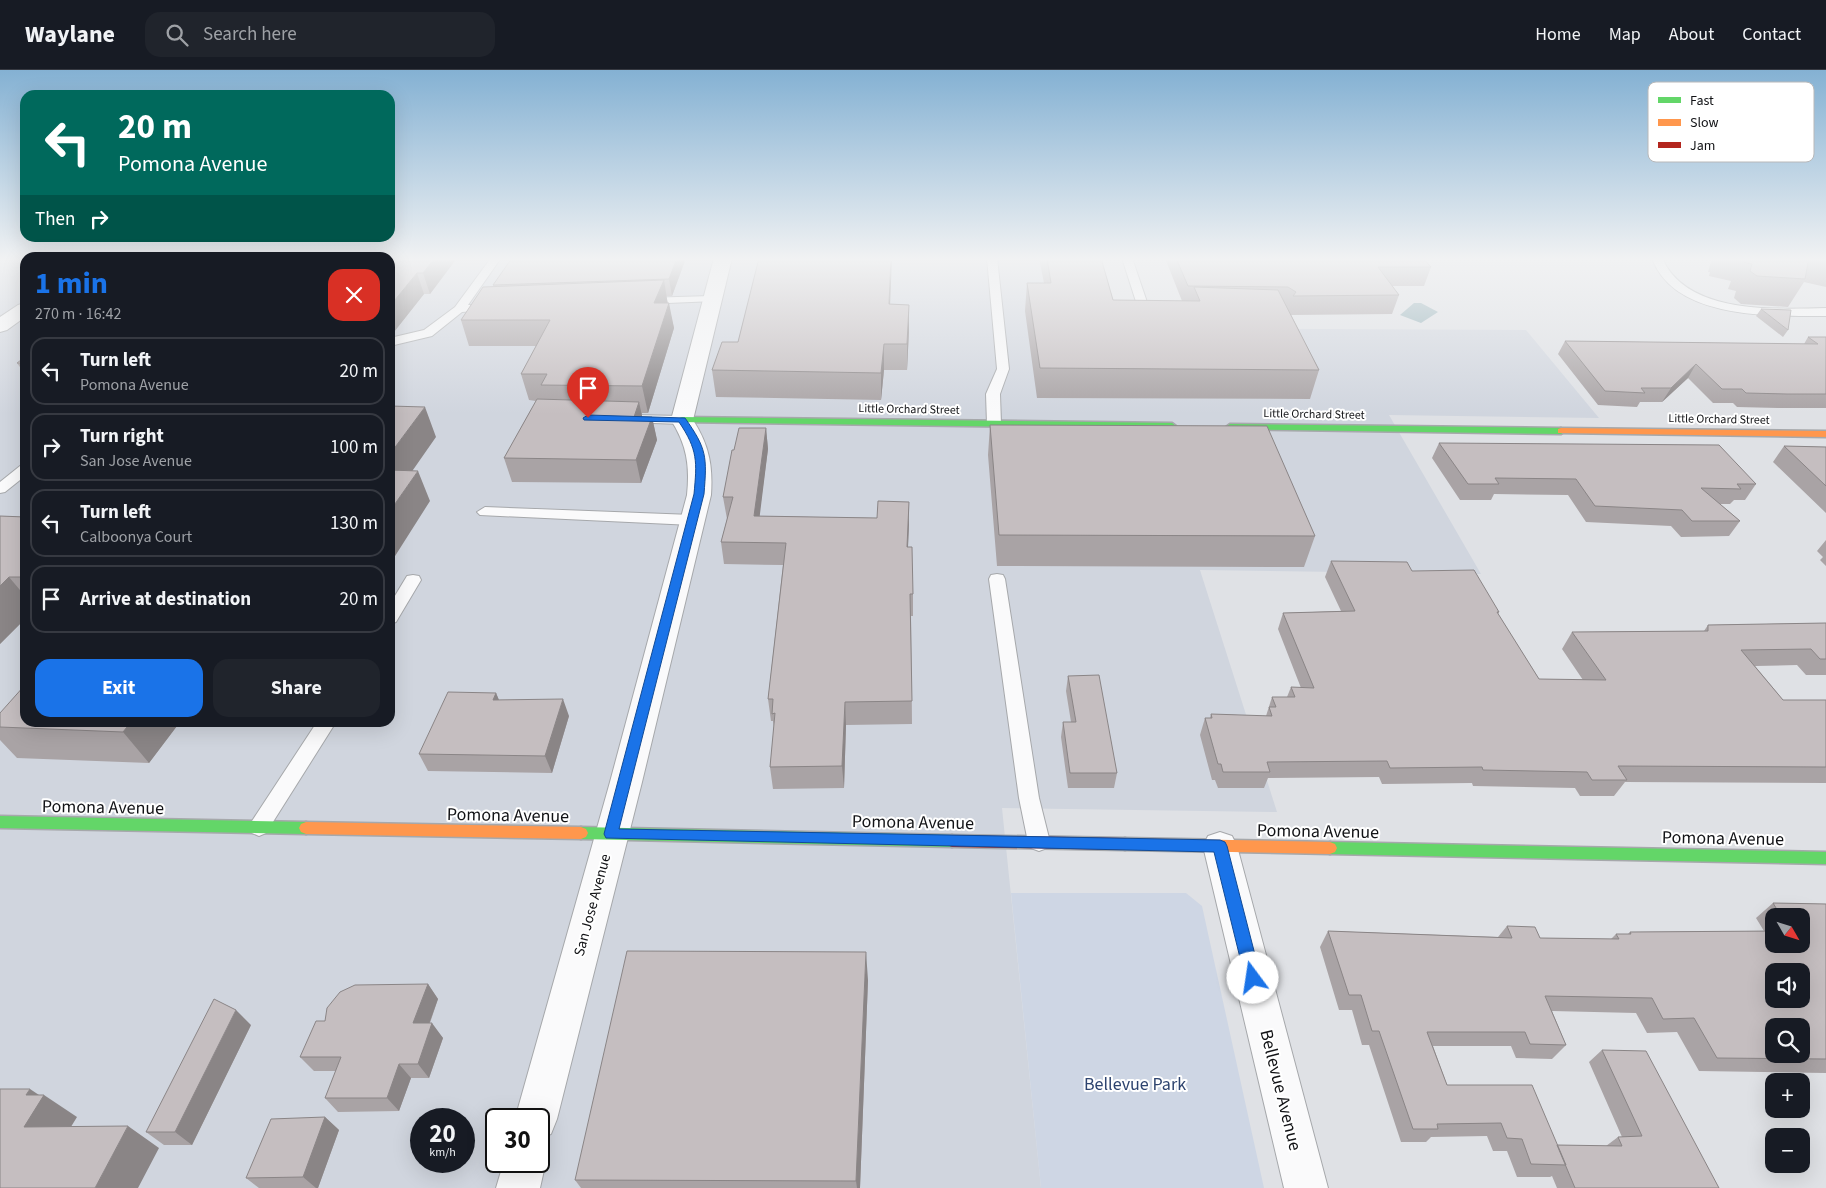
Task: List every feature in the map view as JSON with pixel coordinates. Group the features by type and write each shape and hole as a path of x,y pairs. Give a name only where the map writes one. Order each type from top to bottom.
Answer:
{"street":[{"path":"682,420 708,310"},
{"path":"0,326 14,313"},
{"name":"Little Orchard Street","path":"682,420 1182,426"},
{"name":"San Jose Avenue","path":"539,1108 699,494 702,465 696,441 682,420"},
{"name":"Little Orchard Street","path":"1222,426 1826,434"},
{"name":"Pomona Avenue","path":"0,822 1826,858"},
{"name":"Bellevue Avenue","path":"1220,846 1306,1188"},
{"path":"518,1188 522,1173"}],"lane":[{"path":"395,341 428,333 457,310"},
{"path":"994,424 993,394 1004,369 998,310"},
{"path":"1744,310 1766,313 1826,312"},
{"path":"616,418 682,420"},
{"path":"0,489 20,473"},
{"path":"485,512 692,520"},
{"path":"997,579 1028,798 1039,842"},
{"path":"395,610 413,580"},
{"path":"259,827 285,783 307,756 324,727"}],"shaded area":[{"path":"0,310 20,310 20,727 395,727 395,310 1107,310 1112,328 1526,330 1599,418 1389,415 1481,574 1200,570 1277,812 1002,808 1041,1188 0,1188"}],"green space":[{"name":"Bellevue Park","path":"1011,893 1186,893 1202,906 1264,1188 1041,1188"}],"water":[{"path":"1406,310 1435,310 1438,312 1421,323 1400,315"}],"building":[{"path":"468,310 667,310 642,386 541,385 547,374 521,374 550,320 461,320"},
{"path":"746,310 909,310 907,344 884,344 881,373 712,370 722,342 738,342"},
{"path":"1031,310 1288,310 1319,370 1040,368"},
{"path":"1763,310 1791,310 1788,330"},
{"path":"1808,337 1826,337 1826,394 1746,393 1742,389 1722,389 1696,364 1671,388 1641,388 1645,393 1605,391 1565,341 1818,344"},
{"path":"537,399 639,402 634,417 652,417 636,460 504,458"},
{"path":"395,406 425,407 395,447"},
{"path":"990,425 1267,426 1315,536 999,535"},
{"path":"739,428 766,428 754,516 877,518 878,501 909,502 907,547 912,547 913,594 910,594 912,701 845,702 842,766 770,767 775,713 772,714 773,699 768,699 786,543 721,542 733,497 723,497 732,450 734,450"},
{"path":"1439,443 1719,445 1756,484 1737,484 1741,489 1701,488 1740,521 1692,521 1682,510 1595,506 1576,479 1495,478 1499,484 1468,484"},
{"path":"1784,446 1826,447 1826,486"},
{"path":"395,470 418,471 395,504"},
{"path":"0,516 20,517 20,577 9,577 0,586"},
{"path":"1331,561 1407,562 1412,571 1474,570 1499,612 1497,612 1539,679 1606,680 1572,632 1708,631 1708,625 1826,623 1826,659 1820,659 1811,649 1741,650 1783,700 1826,700 1826,767 1618,766 1627,780 1592,780 1587,772 1483,770 1482,767 1390,768 1387,761 1267,762 1270,772 1223,772 1221,764 1218,764 1205,718 1212,718 1211,714 1272,716 1269,707 1276,707 1272,697 1295,697 1291,687 1314,688 1283,613 1355,611"},
{"path":"1099,675 1117,773 1070,773 1063,722 1076,722 1068,676"},
{"path":"20,691 20,727 127,727 123,732 0,727 0,713"},
{"path":"448,692 496,693 493,700 563,699 545,756 419,754"},
{"path":"1773,903 1826,904 1826,1059 1810,1059 1810,1018 1765,1018 1765,1058 1717,1058 1694,1018 1663,1019 1652,998 1545,996 1566,1045 1530,1044 1525,1032 1427,1032 1447,1085 1532,1085 1566,1165 1531,1164 1522,1139 1507,1138 1501,1123 1437,1124 1438,1129 1413,1129 1379,1031 1372,1031 1361,995 1349,995 1328,931 1512,938 1507,926 1535,927 1540,938 1619,939 1616,934 1631,934 1630,932 1765,931 1765,953 1810,953 1810,908 1776,908"},
{"path":"627,951 866,952 856,1181 575,1180"},
{"path":"428,984 413,1023 432,1023 418,1064 399,1064 387,1098 325,1098 341,1057 300,1057 316,1021 325,1021 327,1008 340,992 355,985"},
{"path":"214,999 236,1010 175,1132 146,1132"},
{"path":"1602,1050 1646,1051 1719,1188 1575,1188 1557,1145 1622,1146 1618,1137 1642,1136"},
{"path":"0,1089 30,1089 26,1095 44,1095 24,1127 128,1126 95,1188 0,1188"},
{"path":"325,1117 303,1177 246,1178 271,1119"}],"traffic: fast":[{"path":"682,420 1172,426"},
{"path":"1230,427 1561,431"},
{"path":"0,822 306,828"},
{"path":"581,833 952,841"},
{"path":"1330,848 1826,858"}],"traffic: slow":[{"path":"1561,431 1826,434"},
{"path":"306,828 581,833"},
{"path":"1125,844 1330,848"}],"traffic: jam":[{"path":"952,841 1125,844"}],"route":[{"path":"588,418 682,420 696,441 702,465 699,494 611,834 1220,846 1253,978"}]}
